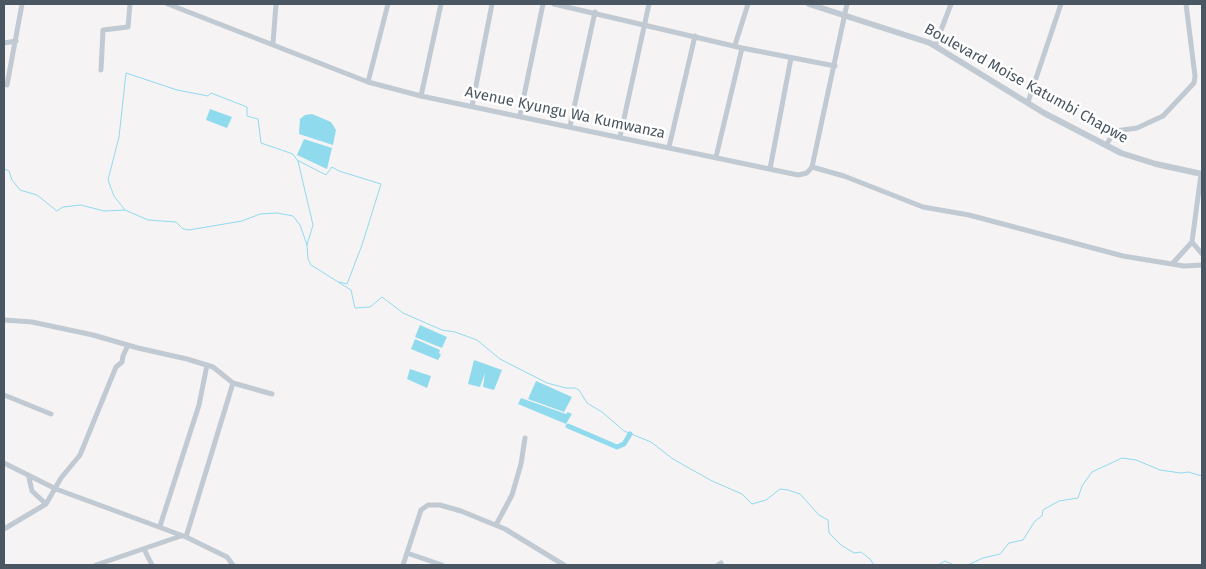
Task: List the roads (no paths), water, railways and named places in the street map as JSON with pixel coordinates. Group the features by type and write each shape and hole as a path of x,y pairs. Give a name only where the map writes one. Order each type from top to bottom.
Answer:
{"street":[{"path":"7,85 22,4"},
{"path":"101,70 103,30 128,28 130,4"},
{"name":"Avenue Kyungu Wa Kumwanza","path":"168,4 272,43 340,72 368,82 421,96 520,114 770,169 804,174 812,166"},
{"path":"272,43 276,4"},
{"path":"368,82 388,4"},
{"path":"421,96 441,4"},
{"path":"472,106 492,4"},
{"path":"520,114 544,4"},
{"path":"554,4 595,12 742,48 835,66"},
{"path":"620,137 643,24 650,4"},
{"path":"735,45 748,4"},
{"name":"Boulevard Moise Katumbi Chapwe","path":"809,4 914,36 935,46 1028,102 1106,145 1143,161 1201,174"},
{"path":"847,4 812,166 844,176 923,207 969,215 1123,256 1184,266 1202,265"},
{"path":"935,46 951,4"},
{"path":"1028,102 1062,4"},
{"path":"1106,145 1115,131 1137,128 1163,116 1194,83 1195,76 1186,4"},
{"path":"570,126 595,12"},
{"path":"669,147 695,36"},
{"path":"4,43 16,41"},
{"path":"716,158 742,48"},
{"path":"770,169 791,58"},
{"path":"1173,263 1192,242 1201,174"},
{"path":"1192,242 1202,254"},
{"path":"4,320 32,322 109,339 207,365 233,383 272,394"},
{"path":"4,529 46,504 80,455 116,367 122,362 128,345"},
{"path":"160,526 199,404 207,365"},
{"path":"184,536 233,383"},
{"path":"4,395 51,414"},
{"path":"496,525 512,495 521,464 525,438"},
{"path":"4,463 29,478 56,489 184,536 227,557 233,565"},
{"path":"29,478 32,491 46,504"},
{"path":"403,565 421,510 428,505 440,505 462,511 496,525 564,565"},
{"path":"96,565 184,536"},
{"path":"144,549 152,565"},
{"path":"407,552 442,565"}],"water":[{"path":"210,109 232,117 227,128 206,120"},
{"path":"312,114 331,122 336,130 333,145 299,134 300,119 305,115"},
{"path":"304,139 332,148 327,169 297,155"},
{"path":"420,325 447,337 442,348 415,337"},
{"path":"415,339 440,350 439,353 441,355 438,360 411,349"},
{"path":"474,360 502,370 494,390 483,387 485,373 480,387 468,384"},
{"path":"410,369 431,376 427,388 407,379"},
{"path":"536,381 572,397 564,412 528,399"},
{"path":"521,398 566,414 568,412 572,414 566,424 518,404"}],"waterway":[{"path":"125,210 114,196 108,180 119,137 126,73 177,90 208,96 211,93 247,107 247,116 258,119 261,143 293,154 297,160 326,175 332,167 381,184 362,245 347,284 339,282"},
{"path":"298,161 313,225 307,245"},
{"path":"4,169 9,171 12,180 20,190 37,195 57,211 63,207 81,205 104,211 125,210 148,220 176,222 183,229 189,230 242,221 260,214 277,213 293,216 300,225 311,265 351,290 355,308 370,307 382,297 403,313 442,330 455,332 477,340 500,359 547,383 566,388 575,388 579,390 587,403 602,412 624,431 651,442 673,459 712,481 742,494 752,504 766,500 780,489 800,494 819,515 828,520 829,533 841,545 854,553 861,552 874,565"},
{"path":"568,426 617,447 624,444 630,434"},
{"path":"968,565 983,558 1000,554 1009,543 1023,540 1035,521 1042,516 1043,510 1059,501 1078,498 1082,486 1092,472 1122,458 1136,460 1160,470 1188,472 1202,476"},
{"path":"938,565 945,561 954,565"}]}
